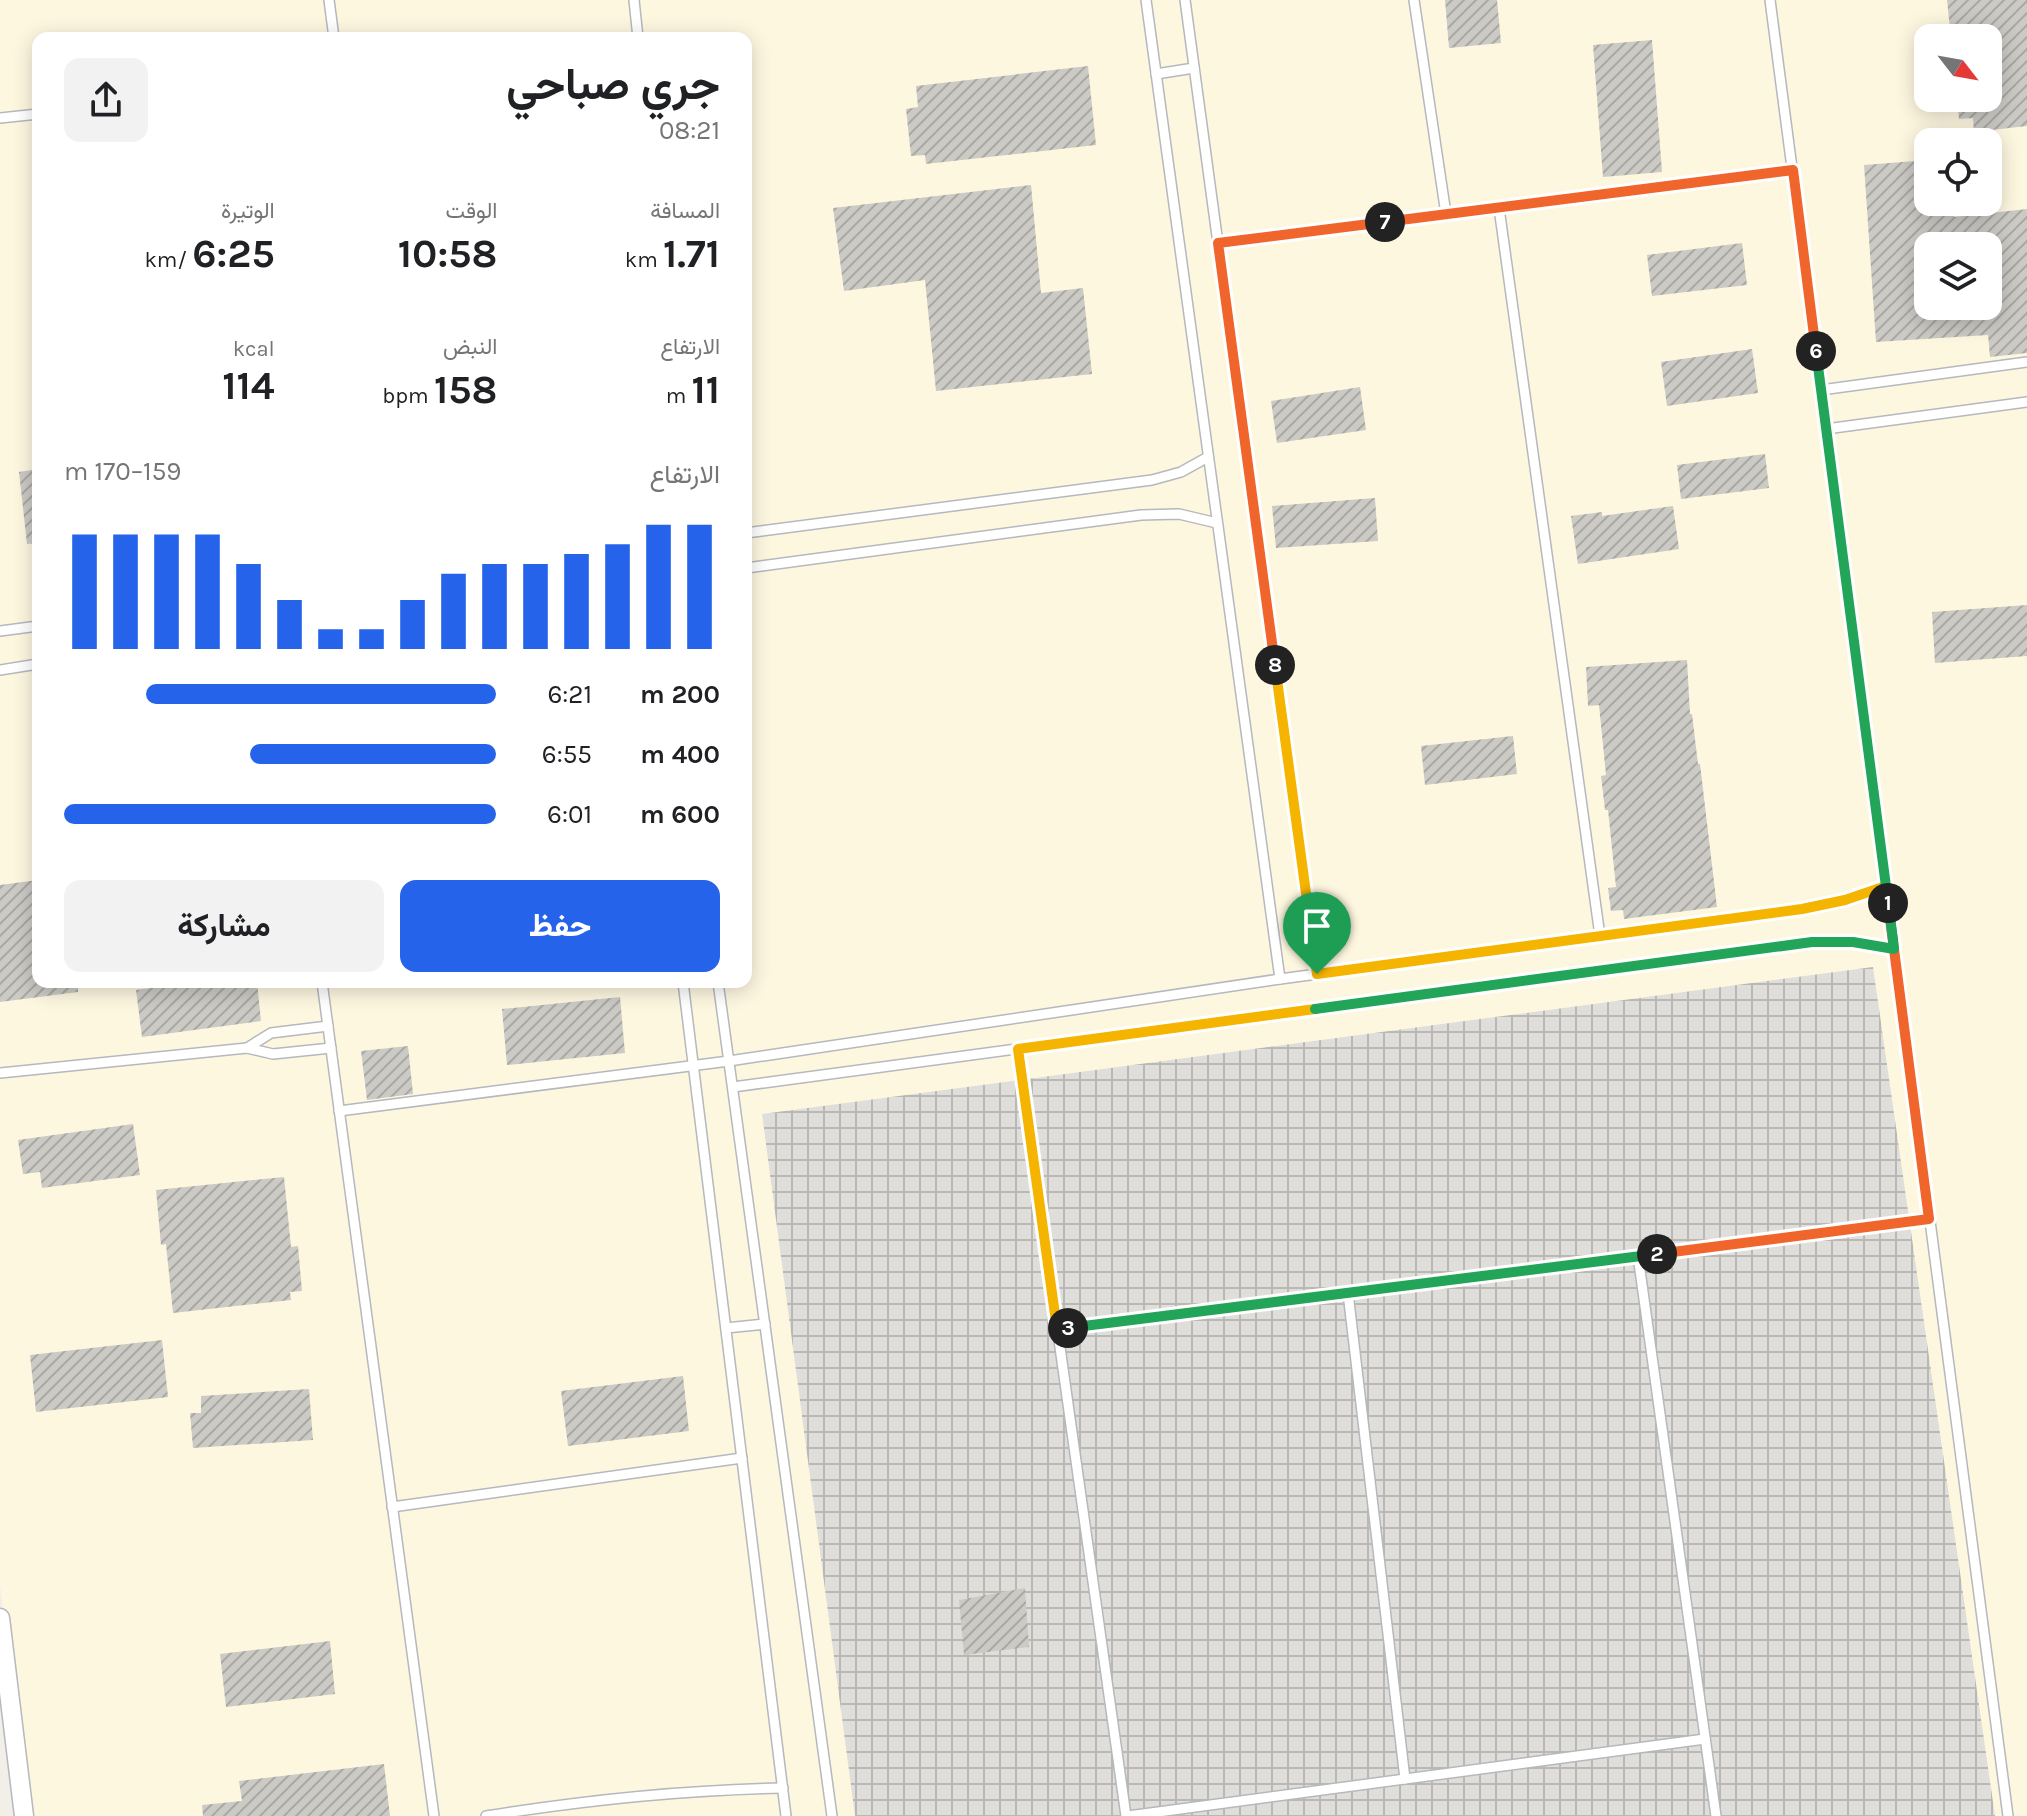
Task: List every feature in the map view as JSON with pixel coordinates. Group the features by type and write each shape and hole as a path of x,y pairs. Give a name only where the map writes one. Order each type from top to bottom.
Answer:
{"street":[{"path":"0,1618 24,1816"}],"lane":[{"path":"329,0 333,32"},
{"path":"634,0 637,32"},
{"path":"1146,0 1280,979"},
{"path":"1185,0 1317,974"},
{"path":"1414,0 1446,214"},
{"path":"1770,0 2008,1816"},
{"path":"1156,74 1194,68"},
{"path":"0,118 32,115"},
{"path":"1218,243 1793,170"},
{"path":"1499,208 1600,936"},
{"path":"1821,390 2027,362"},
{"path":"1826,429 2027,402"},
{"path":"752,532 1152,480 1181,472 1208,457"},
{"path":"752,567 1141,515 1179,514 1217,523"},
{"path":"0,631 32,627"},
{"path":"0,670 32,665"},
{"path":"339,1111 693,1066 1280,979 1813,907 1886,886"},
{"path":"733,1087 1812,942 1853,942 1894,949"},
{"path":"323,988 434,1816"},
{"path":"684,988 786,1816"},
{"path":"719,988 832,1816"},
{"path":"247,1048 271,1033 328,1026"},
{"path":"0,1073 247,1048 273,1054 331,1048"},
{"path":"1018,1049 1127,1816 1705,1739"},
{"path":"1057,1329 1929,1219"},
{"path":"1638,1256 1716,1816"},
{"path":"1348,1293 1405,1779"},
{"path":"726,1328 765,1324"},
{"path":"392,1507 742,1458"},
{"path":"486,1816 652,1793 783,1788"}],"shaded area":[{"path":"0,0 2027,0 2027,1816 30,1816 0,1586"},
{"path":"1873,967 1995,1816 855,1816 762,1114"}],"building":[{"path":"1445,0 1497,0 1501,43 1449,48"},
{"path":"1947,0 2027,0 2027,126 1974,128 1973,118 1959,119 1958,112 2002,112 2002,24 1950,24"},
{"path":"1652,40 1662,172 1603,177 1593,45"},
{"path":"1088,66 1096,145 926,164 925,155 911,156 906,109 918,107 916,86"},
{"path":"1914,161 1914,216 2002,216 2002,212 2027,209 2027,353 1990,357 1988,335 1876,342 1864,165"},
{"path":"1031,185 1041,293 1083,288 1092,374 936,391 925,280 844,291 833,208"},
{"path":"1742,243 1747,285 1652,296 1647,255"},
{"path":"1752,349 1758,393 1667,406 1661,362"},
{"path":"1360,387 1366,430 1277,443 1271,401"},
{"path":"1765,454 1769,488 1681,499 1677,465"},
{"path":"32,470 32,544 27,544 19,472"},
{"path":"1375,498 1378,541 1276,548 1272,506"},
{"path":"1673,506 1679,549 1578,564 1571,516 1602,512 1602,516"},
{"path":"2027,605 2027,656 1935,663 1932,612"},
{"path":"1687,660 1690,714 1700,764 1717,907 1624,919 1623,910 1611,911 1608,888 1616,887 1601,776 1606,775 1599,705 1588,706 1586,667"},
{"path":"1513,736 1517,774 1425,785 1421,746"},
{"path":"32,881 32,988 78,988 78,992 0,1002 0,885"},
{"path":"258,988 261,1021 142,1037 136,990"},
{"path":"620,997 625,1053 507,1065 502,1009"},
{"path":"408,1046 413,1094 367,1100 361,1051"},
{"path":"133,1124 140,1175 42,1188 40,1172 23,1174 18,1140"},
{"path":"284,1177 291,1247 298,1246 302,1291 290,1292 291,1300 173,1313 166,1244 161,1245 156,1190"},
{"path":"162,1340 168,1397 36,1412 30,1355"},
{"path":"683,1376 689,1431 568,1446 561,1391"},
{"path":"309,1389 313,1440 193,1448 190,1413 201,1413 201,1396"},
{"path":"1025,1588 1029,1647 964,1655 959,1600"},
{"path":"330,1641 335,1694 226,1707 220,1654"},
{"path":"384,1764 390,1816 203,1816 202,1805 242,1801 239,1781"}],"route":[{"path":"1317,974 1218,243 1793,170 1886,886 1894,949 1853,942 1812,942 1018,1049 1057,1329 1929,1219 1886,886 1845,900 1802,909 1317,974"}]}
